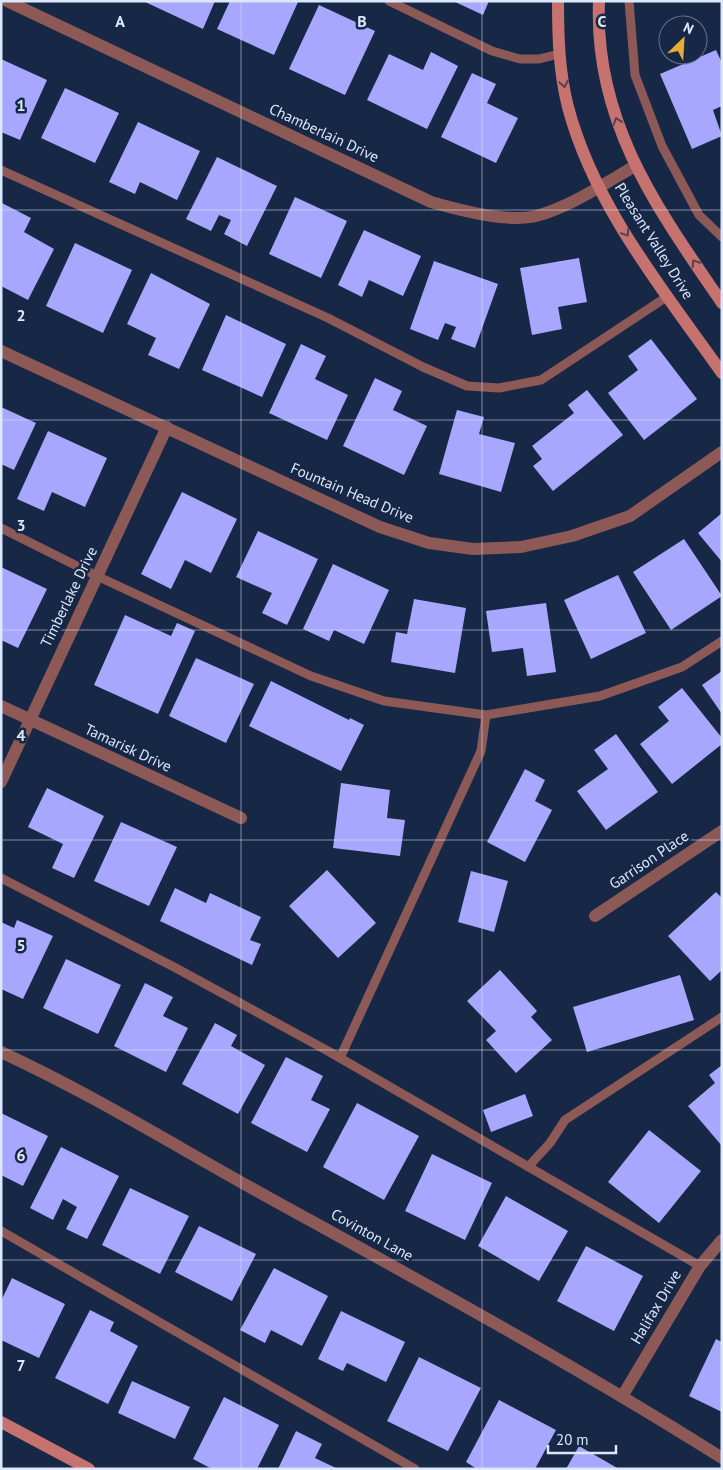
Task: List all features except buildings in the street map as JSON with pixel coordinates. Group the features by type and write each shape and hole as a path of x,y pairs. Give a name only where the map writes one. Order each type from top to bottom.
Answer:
{"street":[{"name":"Chamberlain Drive","path":"6,1 431,202 458,210 500,216 534,217 557,208 635,166"},
{"name":"Pleasant Valley Drive","path":"558,1 559,54 568,107 582,147 599,186 620,224 722,373"},
{"name":"Pleasant Valley Drive","path":"599,1 598,22 606,89 635,166 722,303"},
{"name":"Fountain Head Drive","path":"1,351 380,526 429,543 473,549 521,547 572,536 630,516 722,452"},
{"name":"Timberlake Drive","path":"1,782 167,428"},
{"name":"Tamarisk Drive","path":"1,706 241,818"},
{"name":"Garrison Place","path":"595,916 722,831"},
{"name":"Covinton Lane","path":"1,1052 124,1115 623,1395 722,1458"},
{"name":"Halifax Drive","path":"623,1395 700,1266 722,1240"},
{"path":"1,1422 88,1469"}],"lane":[{"path":"389,1 492,51 520,59 539,59 559,54"},
{"path":"629,1 635,75 662,146 699,215 722,237"},
{"path":"1,170 328,318 423,368 467,386 499,388 542,380 668,296"},
{"path":"1,528 98,576 311,676 384,701 486,715 600,696 682,667 722,641"},
{"path":"340,1058 481,751 486,715"},
{"path":"1,878 174,967 340,1058 700,1266"},
{"path":"528,1167 550,1143 565,1120 722,1017"},
{"path":"1,1231 415,1469"}]}
